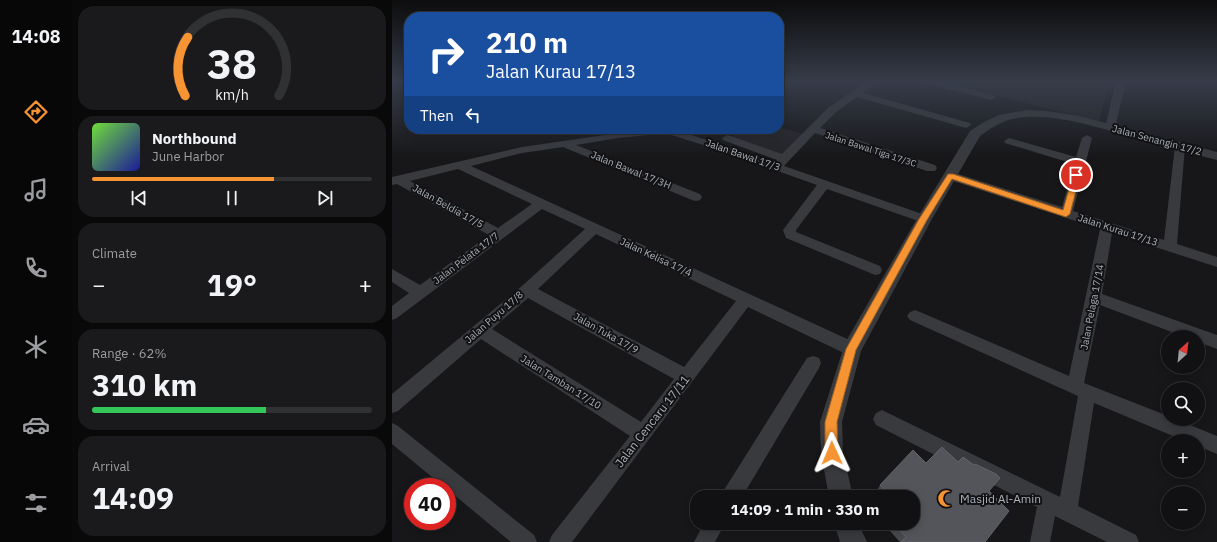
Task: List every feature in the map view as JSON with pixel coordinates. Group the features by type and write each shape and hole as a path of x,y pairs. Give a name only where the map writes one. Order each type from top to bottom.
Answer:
{"street":[{"path":"727,138 779,162 837,106"},
{"path":"901,106 966,125"},
{"path":"1110,128 1115,106"},
{"name":"Jalan Senangin 17/2","path":"840,490 832,453 831,422 852,349 924,219 975,134 985,125 999,119 1017,115 1036,114 1080,120 1217,156"},
{"name":"Jalan Bawal Tiga 17/3C","path":"812,129 930,168"},
{"name":"Jalan Bawal 17/3","path":"395,180 522,150 633,134"},
{"name":"Jalan Bawal 17/3","path":"678,134 717,146 779,162 824,184 924,219"},
{"path":"717,146 731,134"},
{"path":"1066,214 1087,138"},
{"path":"1009,141 1080,162"},
{"name":"Jalan Bawal 17/3H","path":"565,143 696,197"},
{"path":"1170,247 1180,146"},
{"name":"Jalan Kelisa 17/4","path":"460,165 852,349"},
{"name":"Jalan Kurau 17/13","path":"950,176 1217,262"},
{"name":"Jalan Beldia 17/5","path":"395,180 498,234"},
{"path":"824,184 789,230 791,235 875,270"},
{"name":"Jalan Pelata 17/7","path":"392,314 541,203"},
{"name":"Jalan Pelaga 17/14","path":"1067,511 1081,389 1094,297 1107,227"},
{"name":"Jalan Puyu 17/8","path":"392,405 527,290 595,228"},
{"path":"392,274 420,293"},
{"name":"Jalan Tuka 17/9","path":"527,290 686,377"},
{"path":"1094,297 1217,342"},
{"name":"Jalan Cencaru 17/11","path":"559,542 746,299"},
{"path":"914,316 1081,389 1217,445"},
{"name":"Jalan Tamban 17/10","path":"480,330 642,434"},
{"path":"735,490 813,363"},
{"path":"882,419 1129,542"},
{"path":"392,432 527,542"},
{"path":"1040,542 1048,502"},
{"path":"704,542 711,530"},
{"path":"848,530 854,542"}],"shaded area":[{"path":"1039,106 1103,106 1099,122"},
{"path":"784,128 803,134 782,155 732,137 735,134 784,134"}],"building":[{"name":"Masjid Al-Amin","path":"942,447 958,462 963,457 974,465 975,464 996,474 1000,478 989,491 1009,511 985,542 901,542 906,537 900,530 920,530 920,490 885,490 880,485 913,450 926,463"}],"place":[{"name":"Masjid Al-Amin","path":"947,498"}],"route":[{"path":"832,453 831,422 852,349 924,219 950,176 1066,214 1076,175"}]}
